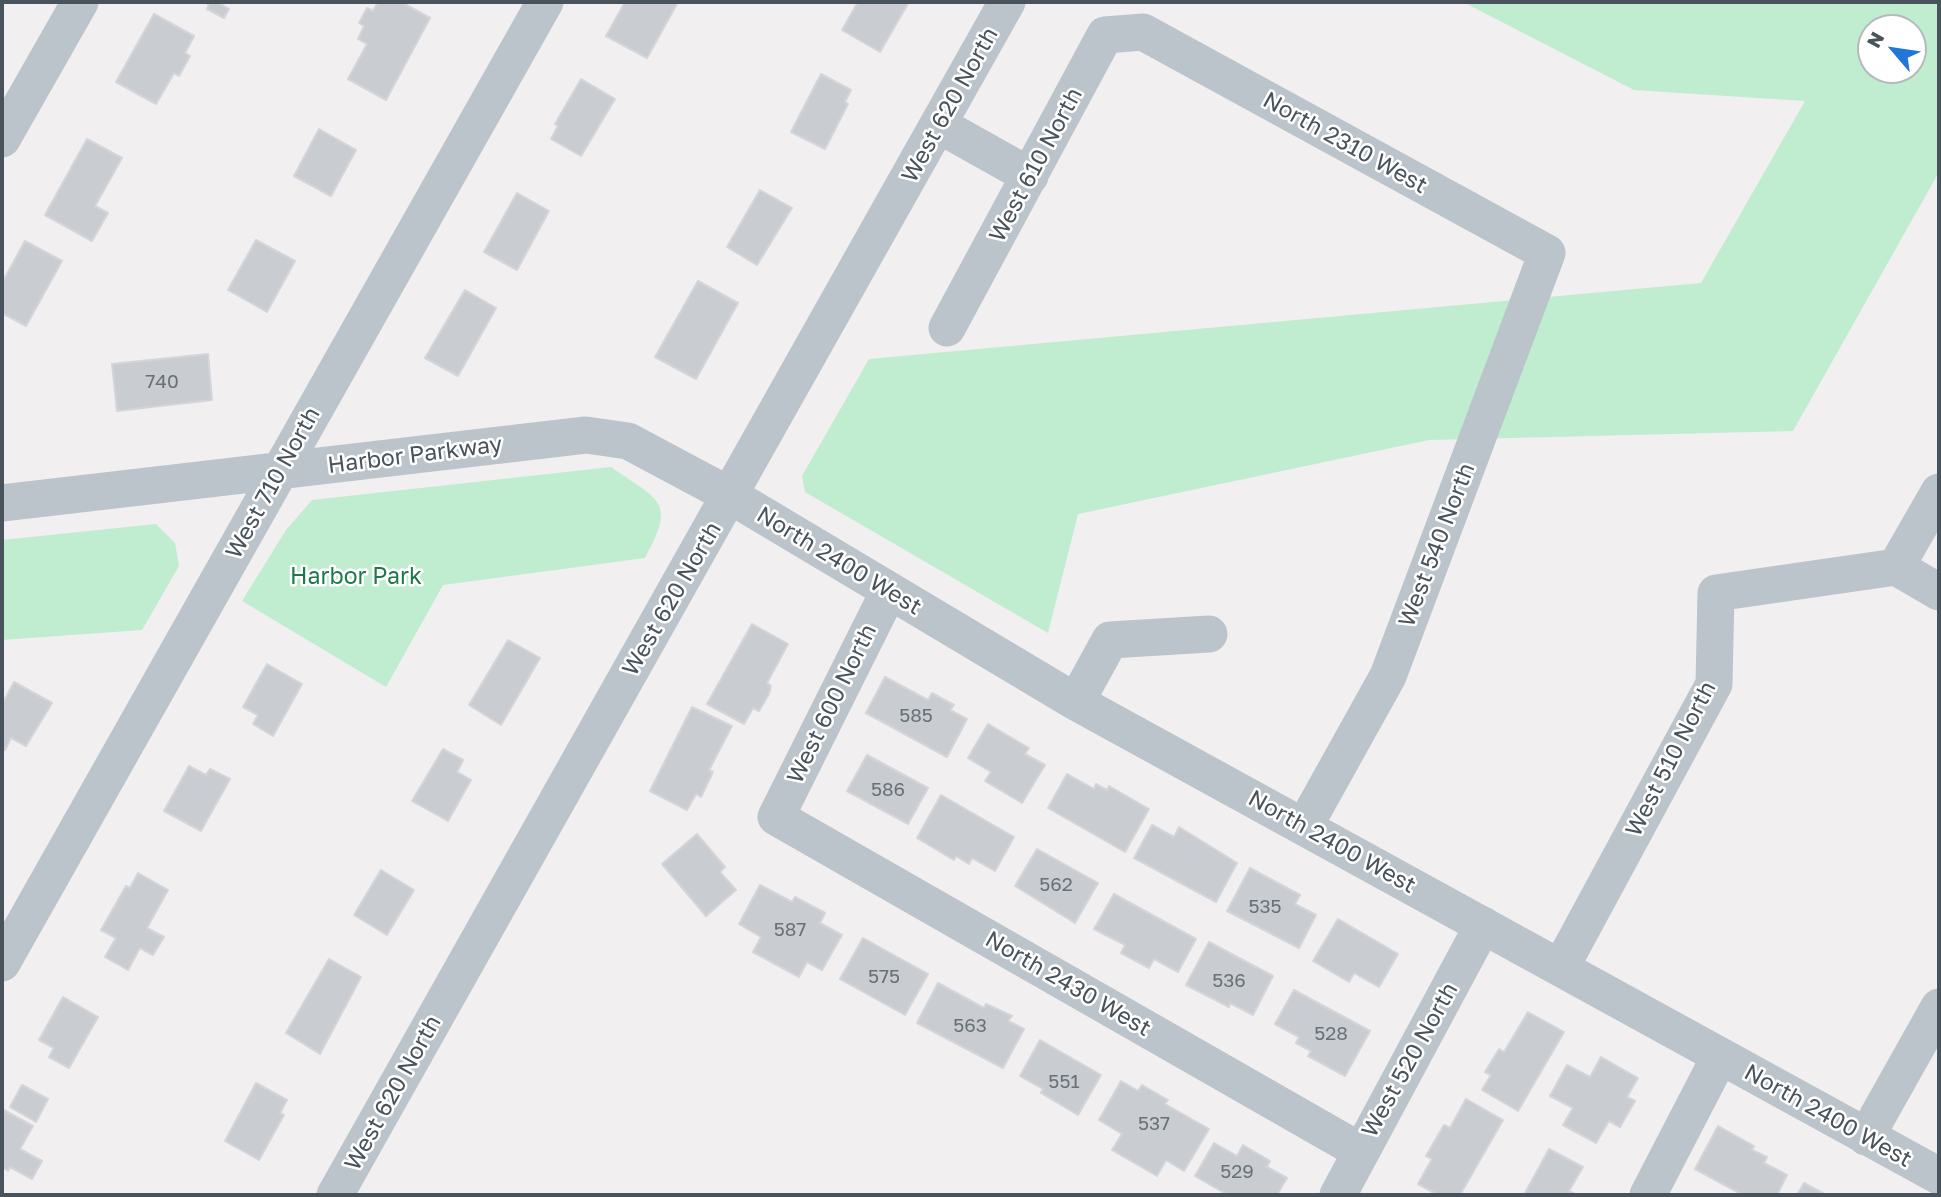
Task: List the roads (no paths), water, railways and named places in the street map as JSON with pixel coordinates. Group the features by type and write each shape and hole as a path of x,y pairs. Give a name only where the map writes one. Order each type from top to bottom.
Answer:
{"street":[{"path":"2,139 80,2"},
{"name":"West 710 North","path":"2,963 545,2"},
{"name":"West 620 North","path":"335,1195 1007,2"},
{"name":"West 610 North","path":"947,328 1105,35 1143,32"},
{"name":"North 2310 West","path":"1143,32 1546,253"},
{"path":"939,125 1030,176"},
{"name":"West 540 North","path":"1304,827 1388,676 1546,253"},
{"name":"Harbor Parkway","path":"2,503 586,435 628,441 731,496"},
{"path":"1939,492 1896,567 1939,592"},
{"name":"North 2400 West","path":"731,496 1076,702 1939,1177"},
{"name":"West 510 North","path":"1561,967 1714,684 1716,593 1896,567"},
{"name":"West 600 North","path":"776,817 888,591"},
{"path":"1076,702 1110,640 1209,634"},
{"name":"North 2430 West","path":"776,817 1360,1151"},
{"name":"West 520 North","path":"1338,1195 1483,925"},
{"path":"1866,1137 1939,1007"},
{"path":"1648,1195 1720,1056"}],"park label":[{"name":"Harbor Park","path":"356,577"}]}
